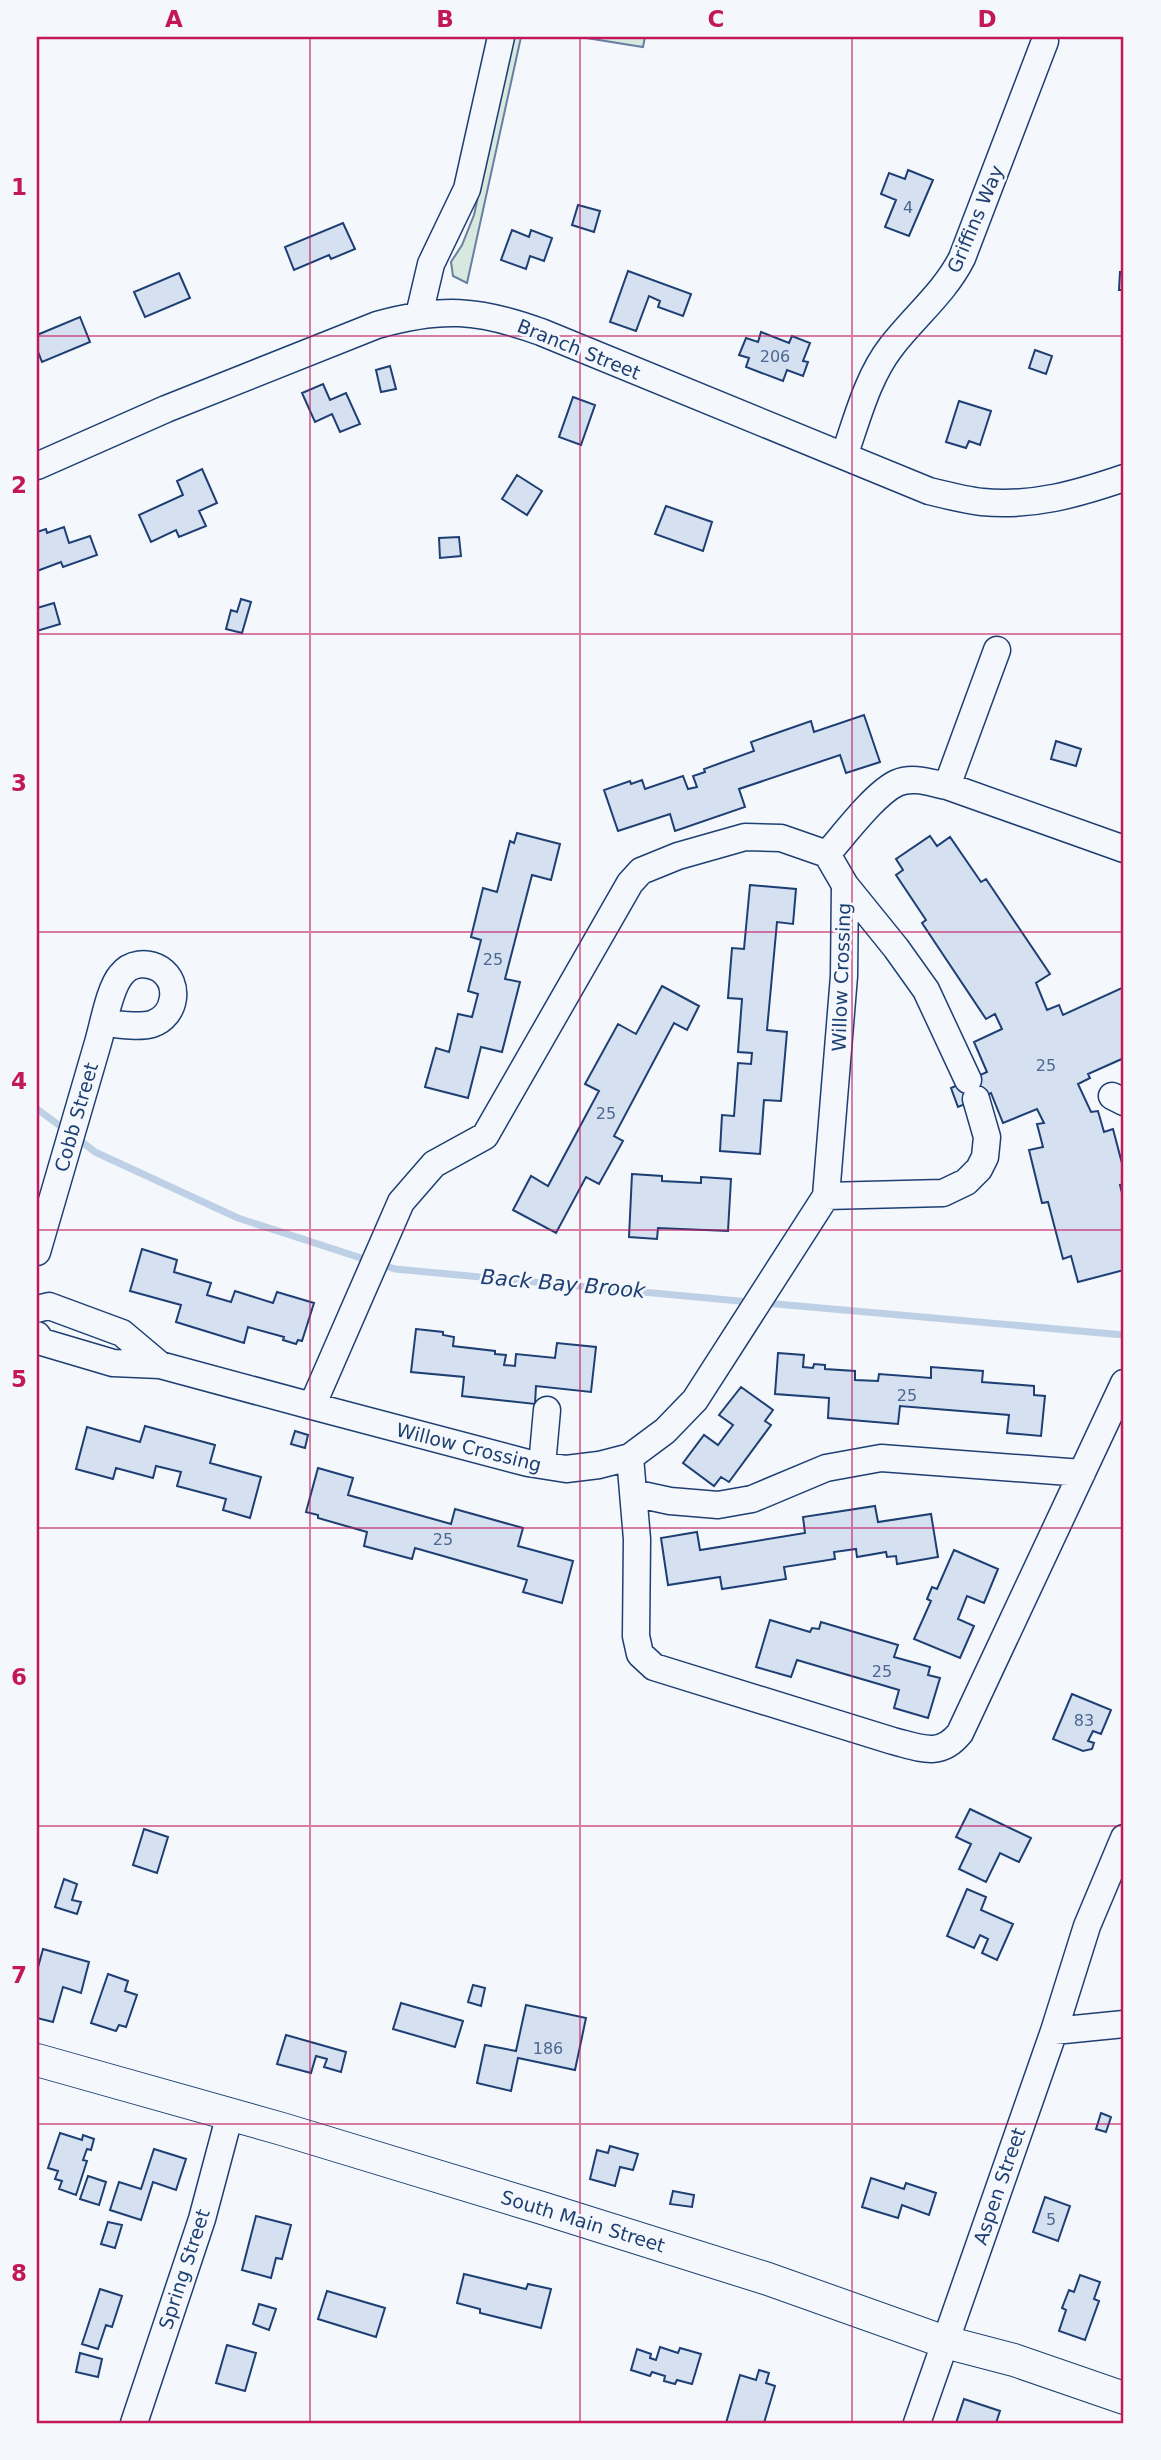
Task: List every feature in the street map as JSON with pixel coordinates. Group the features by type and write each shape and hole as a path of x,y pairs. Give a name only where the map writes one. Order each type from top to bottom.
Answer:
{"main road":[{"name":"South Main Street","path":"37,2060 404,2165 768,2278 945,2342 1014,2360 1124,2398"}],"street":[{"path":"419,315 430,264 467,189 501,37"},
{"name":"Griffins Way","path":"844,456 880,363 950,279 962,258 1045,41"},
{"name":"Branch Street","path":"37,466 166,409 377,325 419,315 470,312 510,320 929,491 980,502 1044,501 1124,478"},
{"path":"947,786 997,650"},
{"path":"312,1406 401,1202 434,1164 485,1136 630,883 641,871 678,856 745,837 780,838 827,855 880,795 898,782 918,780 947,786 1124,849"},
{"name":"Willow Crossing","path":"37,1335 42,1342 113,1363 160,1365 542,1465 566,1469 599,1465 630,1457 666,1431 695,1400 826,1196 844,976 845,885 827,855"},
{"path":"826,1196 943,1193 966,1182 979,1169 985,1157 987,1137 972,1090 926,990 845,885"},
{"name":"Cobb Street","path":"37,1252 104,1023"},
{"name":"Willow Crossing","path":"37,1309 49,1306 122,1333 160,1365"},
{"path":"630,1457 637,1539 636,1636 640,1654 653,1667 894,1741 940,1749 951,1744 960,1733 1124,1382"},
{"path":"542,1465 547,1410"},
{"path":"633,1493 670,1502 718,1505 752,1499 826,1468 881,1458 1082,1473"},
{"name":"Aspen Street","path":"918,2423 1054,2031 1087,1926 1124,1838"},
{"path":"1054,2031 1124,2024"},
{"name":"Spring Street","path":"134,2423 202,2219 230,2114"}],"shaded area":[{"path":"513,37 521,37 467,283 453,276 451,262 462,245 474,215"},
{"path":"580,37 645,37 643,47"}],"building":[{"path":"908,170 933,180 909,236 885,227 896,200 881,194 889,173 905,179"},
{"path":"578,205 600,211 594,232 572,225"},
{"path":"343,223 355,249 331,259 329,255 294,270 285,247"},
{"path":"512,230 529,237 531,230 552,238 544,261 530,256 526,269 501,260"},
{"path":"628,271 691,294 683,316 658,307 660,301 649,296 636,331 610,322"},
{"path":"1120,272 1124,272 1124,290 1119,290"},
{"path":"179,273 190,298 145,317 134,292"},
{"path":"80,317 90,342 42,362 37,349 37,335"},
{"path":"761,332 789,343 792,336 810,343 803,361 808,362 803,376 787,370 783,381 746,367 749,358 739,355 746,338 758,342"},
{"path":"1035,350 1052,356 1046,374 1029,368"},
{"path":"390,366 396,389 381,392 376,370"},
{"path":"323,384 330,400 346,393 360,424 340,432 332,414 315,422 302,393"},
{"path":"573,397 595,405 581,445 559,437"},
{"path":"959,401 991,411 980,445 969,441 966,448 946,442"},
{"path":"202,469 217,503 199,511 206,526 179,537 176,530 151,542 139,515 183,495 177,481"},
{"path":"517,475 542,491 527,515 502,499"},
{"path":"666,506 712,522 703,551 655,534"},
{"path":"64,527 69,543 90,536 97,555 63,567 61,562 37,571 37,532 46,529 47,533"},
{"path":"459,537 461,556 440,558 439,538"},
{"path":"241,599 251,602 242,633 226,629 231,610 237,612"},
{"path":"54,603 60,624 37,631 37,608"},
{"path":"864,715 880,762 846,773 840,755 739,789 745,807 675,831 670,814 618,831 604,790 642,780 645,789 683,776 688,789 697,787 693,776 705,772 704,769 754,751 751,742 811,721 814,732"},
{"path":"1056,741 1081,749 1076,766 1051,759"},
{"path":"517,833 560,844 551,880 532,875 505,979 520,982 502,1052 481,1047 468,1098 425,1087 436,1048 449,1052 458,1014 472,1017 478,994 468,991 481,940 471,937 483,888 497,892 510,841 514,843"},
{"path":"930,836 937,846 950,837 981,882 986,879 1050,974 1036,983 1047,1010 1059,1005 1063,1015 1124,987 1124,1058 1088,1074 1090,1078 1078,1084 1091,1112 1098,1111 1104,1132 1113,1129 1124,1171 1124,1184 1120,1185 1124,1201 1124,1270 1078,1282 1071,1256 1063,1259 1048,1202 1042,1203 1029,1150 1043,1147 1037,1124 1044,1123 1037,1109 1003,1123 991,1093 958,1107 951,1088 987,1072 974,1042 1002,1029 995,1014 986,1019 922,923 926,920 896,875 903,870 896,859"},
{"path":"750,885 796,889 793,924 777,922 767,1030 787,1032 781,1101 764,1100 760,1154 720,1151 722,1115 734,1116 738,1063 751,1064 752,1053 738,1052 742,999 728,998 732,948 744,949"},
{"path":"662,986 699,1006 687,1030 674,1023 614,1136 623,1141 599,1184 586,1177 556,1233 513,1210 531,1176 548,1186 599,1091 585,1084 618,1024 636,1034"},
{"path":"632,1174 662,1176 662,1181 701,1183 701,1177 731,1179 728,1231 658,1228 657,1239 629,1237"},
{"path":"142,1249 177,1260 174,1272 211,1283 207,1295 231,1302 235,1291 273,1303 277,1292 314,1303 302,1341 298,1340 296,1344 283,1340 284,1337 248,1327 244,1343 176,1322 181,1305 130,1291"},
{"path":"416,1329 443,1332 443,1335 454,1337 453,1346 495,1351 495,1354 506,1355 504,1365 515,1366 516,1354 555,1358 557,1343 596,1347 591,1392 536,1386 535,1404 462,1396 464,1377 411,1372"},
{"path":"778,1353 804,1355 803,1367 813,1368 814,1364 825,1365 825,1369 855,1371 855,1380 878,1381 879,1374 931,1378 931,1367 983,1371 982,1382 1034,1386 1034,1395 1045,1396 1041,1436 1007,1433 1009,1415 900,1406 898,1424 828,1418 829,1398 775,1394"},
{"path":"741,1387 773,1410 765,1421 771,1425 729,1482 721,1477 714,1486 683,1463 704,1435 718,1445 733,1425 719,1415"},
{"path":"145,1426 215,1445 210,1463 261,1477 250,1518 223,1510 226,1499 177,1486 181,1472 156,1466 153,1478 116,1468 113,1479 76,1469 87,1427 140,1442"},
{"path":"295,1431 308,1435 305,1448 291,1444"},
{"path":"318,1468 353,1478 348,1495 451,1524 455,1509 523,1528 518,1546 573,1561 562,1603 523,1592 527,1580 415,1548 412,1559 364,1546 367,1532 306,1512"},
{"path":"875,1506 878,1522 931,1514 938,1557 897,1564 896,1556 887,1557 886,1552 857,1557 856,1549 834,1552 835,1559 784,1567 786,1579 722,1589 720,1577 668,1585 661,1538 697,1532 700,1550 805,1533 803,1517"},
{"path":"954,1550 998,1569 984,1603 967,1596 958,1619 974,1626 960,1658 914,1639 931,1601 927,1599 932,1587 937,1589"},
{"path":"770,1620 810,1632 812,1628 819,1629 821,1622 898,1645 894,1657 930,1667 928,1675 940,1678 928,1718 894,1708 899,1690 797,1660 791,1677 756,1667"},
{"path":"1072,1694 1111,1710 1101,1734 1093,1731 1088,1741 1094,1743 1092,1749 1083,1751 1053,1739"},
{"path":"970,1809 1031,1838 1019,1862 1000,1853 986,1882 959,1869 971,1844 956,1837"},
{"path":"144,1829 168,1837 157,1873 133,1865"},
{"path":"64,1879 77,1884 72,1900 81,1902 77,1914 55,1907"},
{"path":"967,1889 986,1897 981,1910 1013,1924 997,1960 982,1953 988,1939 980,1935 974,1948 947,1936"},
{"path":"43,1949 89,1962 81,1993 63,1987 53,2022 37,2018 37,1971"},
{"path":"108,1974 128,1981 125,1991 137,1995 126,2027 119,2025 116,2031 91,2023"},
{"path":"473,1985 485,1988 481,2006 468,2002"},
{"path":"401,2003 463,2021 455,2047 393,2029"},
{"path":"526,2005 586,2018 575,2070 518,2058 511,2091 477,2083 485,2045 516,2051"},
{"path":"286,2035 346,2052 341,2072 324,2067 327,2059 316,2056 311,2073 277,2064"},
{"path":"1101,2113 1111,2117 1106,2132 1096,2129"},
{"path":"60,2133 82,2140 83,2135 94,2139 91,2150 87,2149 83,2160 87,2161 76,2195 59,2189 62,2181 55,2179 58,2171 48,2168"},
{"path":"610,2146 638,2154 633,2170 620,2167 615,2186 590,2179 597,2150 608,2153"},
{"path":"154,2149 186,2159 176,2190 153,2182 141,2220 110,2210 119,2182 141,2189"},
{"path":"88,2176 106,2182 99,2205 80,2199"},
{"path":"871,2178 904,2189 906,2183 936,2193 929,2215 902,2205 898,2218 862,2207"},
{"path":"673,2191 694,2195 692,2207 670,2204"},
{"path":"1045,2197 1070,2206 1058,2241 1033,2232"},
{"path":"256,2216 291,2225 282,2259 276,2258 271,2278 242,2270"},
{"path":"108,2222 122,2225 115,2248 101,2244"},
{"path":"464,2274 526,2289 528,2284 551,2289 541,2328 480,2313 480,2309 457,2303"},
{"path":"1080,2275 1100,2282 1094,2299 1099,2301 1085,2340 1059,2331 1066,2310 1062,2308 1069,2290 1074,2292"},
{"path":"100,2289 122,2296 112,2327 106,2325 98,2349 82,2344"},
{"path":"327,2291 385,2308 376,2337 318,2319"},
{"path":"259,2304 276,2309 269,2330 253,2324"},
{"path":"227,2345 256,2353 245,2391 216,2383"},
{"path":"660,2347 678,2353 680,2348 701,2354 692,2384 677,2380 675,2384 664,2381 665,2376 652,2372 650,2376 631,2370 637,2349 651,2354 650,2358 656,2360"},
{"path":"80,2353 102,2359 98,2377 76,2372"},
{"path":"759,2370 769,2373 766,2383 775,2386 764,2423 726,2423 740,2375 756,2380"},
{"path":"964,2399 1000,2411 996,2423 956,2423"}],"waterway":[{"name":"Back Bay Brook","path":"37,1109 67,1131"},
{"name":"Back Bay Brook","path":"77,1138 95,1152 238,1218 395,1269 750,1302"},
{"name":"Back Bay Brook","path":"765,1303 1124,1335"}]}
